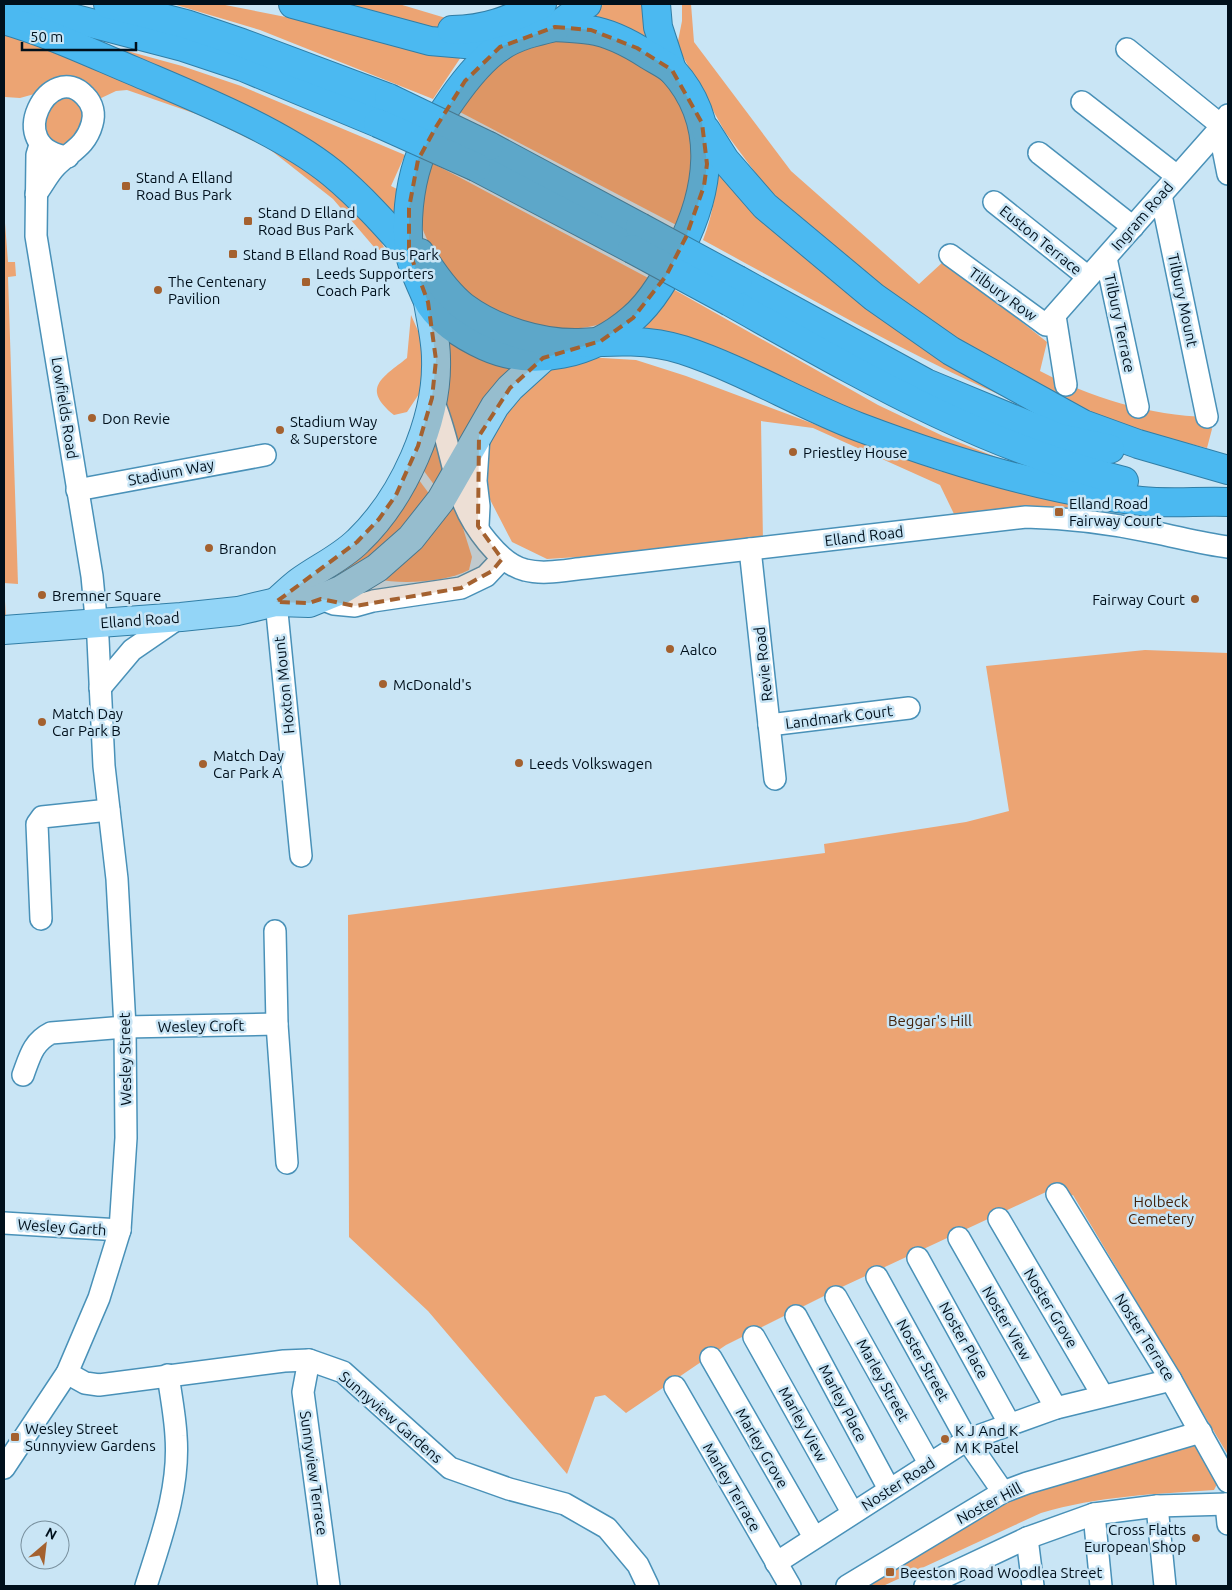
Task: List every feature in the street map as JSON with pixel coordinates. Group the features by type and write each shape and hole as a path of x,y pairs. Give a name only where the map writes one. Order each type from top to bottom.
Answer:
{"highway":[{"path":"18,4 183,47 384,110"},
{"path":"108,4 186,24 223,36 384,110 483,157 734,291 926,383 1051,434 1126,453 1228,470"},
{"path":"293,4 430,41 500,47"},
{"path":"398,31 471,30 500,24 542,4"},
{"path":"555,27 587,4"},
{"path":"656,4 658,27 672,70 689,95 702,123 725,160 766,206 874,297 951,351 1083,424 1138,444 1228,470"},
{"path":"4,20 34,29 168,86 300,150 331,173 409,244 464,307 495,325 540,339 577,343 601,341 654,343 682,350 710,360 856,426 974,465 1057,486 1142,501 1227,502"},
{"path":"672,70 637,48 613,36 590,30 555,27 536,32 500,47 480,65 450,102 418,160 409,208 409,244 428,302 453,327 474,341 511,355 543,358 601,341 633,318 650,299 666,276 686,237 704,186 707,164 702,123"},
{"path":"734,291 888,390 932,413 981,434 1090,473 1155,489 1227,502"}],"main road":[{"name":"Elland Road","path":"276,602 300,581 319,571 357,542 379,520 396,495 418,446 432,398 436,360 428,302"},
{"name":"Elland Road","path":"4,630 181,617 238,611 276,602 309,603 355,582 392,556 424,522 456,476 495,406 510,388 543,358"}],"street":[{"path":"1127,49 1224,124 1228,174"},
{"name":"Lowfields Road","path":"36,194 56,166 86,140 93,121 94,110 86,96 76,89 65,87 52,92 37,106 34,127 40,145 37,156 36,194 36,236 92,576 96,623"},
{"path":"1082,102 1177,176"},
{"name":"Ingram Road","path":"1054,316 1224,124"},
{"path":"40,145 48,152 68,157"},
{"path":"1039,153 1133,227"},
{"name":"Tilbury Mount","path":"1161,195 1200,411"},
{"name":"Euston Terrace","path":"994,202 1088,278"},
{"name":"Tilbury Row","path":"950,255 1046,325 1054,316"},
{"name":"Tilbury Terrace","path":"1106,258 1129,395"},
{"path":"1054,316 1055,365 1066,385"},
{"name":"Elland Road","path":"432,398 440,415 464,503 493,549 502,558 523,570 543,572 1026,517 1073,518 1153,532 1185,541 1228,547"},
{"name":"Elland Road","path":"478,526 479,506 476,482 479,436"},
{"name":"Stadium Way","path":"78,490 265,455"},
{"name":"Revie Road","path":"750,549 775,779"},
{"name":"Elland Road","path":"321,599 334,604 355,606 373,601 461,588 486,576 502,558"},
{"name":"Hoxton Mount","path":"276,602 301,856"},
{"path":"100,688 132,650 181,617"},
{"name":"Wesley Street","path":"4,1468 67,1373 99,1298 120,1230 126,1138 125,1027 117,879 109,810 96,623"},
{"name":"Landmark Court","path":"769,725 909,708"},
{"path":"40,919 37,824 42,817 109,810"},
{"path":"275,931 277,1024 287,1163"},
{"name":"Wesley Croft","path":"23,1074 34,1046 41,1038 52,1033 125,1027 277,1024"},
{"name":"Noster Terrace","path":"1057,1194 1171,1380 1228,1482"},
{"name":"Noster Grove","path":"998,1219 1103,1396"},
{"name":"Wesley Garth","path":"4,1223 120,1230"},
{"name":"Noster View","path":"959,1238 1056,1408"},
{"name":"Noster Place","path":"918,1258 1010,1423"},
{"name":"Noster Street","path":"876,1277 967,1440 1004,1492"},
{"name":"Marley Street","path":"836,1297 929,1463"},
{"name":"Marley Place","path":"796,1316 889,1489"},
{"name":"Marley View","path":"754,1337 852,1512"},
{"name":"Marley Grove","path":"711,1358 814,1537"},
{"name":"Sunnyview Gardens","path":"67,1373 85,1383 98,1385 284,1360 309,1360 343,1372 450,1468 509,1489 565,1504 607,1528 638,1565 648,1586"},
{"name":"Sunnyview Terrace","path":"309,1360 303,1392 329,1586"},
{"path":"146,1586 169,1509 175,1478 176,1437 168,1376"},
{"name":"Noster Road","path":"776,1563 852,1512 967,1440 1056,1408 1171,1380"},
{"name":"Marley Terrace","path":"675,1388 790,1586"},
{"name":"Noster Hill","path":"847,1586 1004,1492 1027,1483 1201,1432"},
{"path":"925,1586 963,1577 1027,1538 1094,1514 1157,1506 1228,1510"},
{"path":"1157,1506 1165,1586"},
{"path":"1094,1514 1101,1586"},
{"path":"1027,1538 1033,1586"}],"highlighted area":[{"path":"555,27 591,30 637,48 672,70 702,123 707,164 704,186 686,237 666,276 633,318 601,341 543,358 510,388 479,436 478,526 502,559 492,571 461,588 355,606 321,599 309,603 276,602 357,542 379,519 396,495 418,446 432,398 436,360 428,302 409,251 409,208 418,160 436,127 465,81 500,47"}],"green space":[{"path":"173,4 220,4 301,20 438,56 461,57 433,99 260,30"},
{"path":"331,4 399,4 459,22 464,29 427,28"},
{"path":"604,4 645,4 654,43 585,18"},
{"path":"682,4 691,4 694,42 791,171 919,284 944,261 1047,342 1040,371 1100,397 1142,409 1186,416 1207,417 1212,429 1207,448 1141,432 1073,405 1002,367 906,305 820,236 766,187 725,132 677,46 682,21"},
{"path":"4,29 185,99 325,180 377,234 386,251 384,252 374,247 333,199 268,148 202,116 127,90 116,91 97,100 38,93 20,98 5,97"},
{"path":"553,41 591,42 634,57 667,83 693,128 696,186 682,228 458,111 478,84 511,55"},
{"path":"98,43 182,66 241,86 405,155 391,186 397,189 395,228 377,206"},
{"path":"66,96 83,103 86,125 65,147 50,144 46,128 46,116 52,106"},
{"path":"718,155 1032,409 907,350 703,240 714,199"},
{"path":"430,162 652,280 620,312 607,321 593,326 560,328 542,326 524,323 493,311 480,304 459,286 440,263 426,236 421,223 418,205"},
{"path":"4,210 8,262 15,262 16,276 8,277 18,584 4,583"},
{"path":"673,289 878,405 943,436 1034,472 968,455 638,329"},
{"path":"411,315 423,342 423,388 407,412 394,415 384,406 377,390 383,378 407,358"},
{"path":"444,332 523,369 455,453 443,404"},
{"path":"586,357 636,360 686,376 939,471 1100,505 1100,510 1027,508 954,514 940,485 813,428 761,421 763,542 686,550 547,559 512,542 484,488 483,456 495,422 522,388 547,372"},
{"path":"435,429 449,471 438,490 421,467"},
{"path":"416,476 433,499 398,542 339,577 337,574"},
{"path":"448,508 457,509 472,557 469,570 437,580 398,582 377,579"},
{"path":"4,583 6,619 4,619"},
{"name":"Beggar's Hill","path":"1145,650 1228,653 1228,1455 1073,1195 1069,1197 1061,1185 844,1286 726,1345 626,1413 605,1395 595,1397 567,1474 428,1311 349,1237 348,915 825,853 824,844 966,822 1009,811 986,666"},
{"path":"1192,1441 1217,1484 1214,1490 1105,1499 1062,1507 1041,1513 883,1586 858,1586 994,1500"}],"place":[{"name":"Stand A Elland Road Bus Park","path":"126,186"},
{"name":"Stand D Elland Road Bus Park","path":"248,221"},
{"name":"Stand B Elland Road Bus Park","path":"233,254"},
{"name":"Leeds Supporters Coach Park","path":"306,282"},
{"name":"The Centenary Pavilion","path":"158,290"},
{"name":"Don Revie","path":"92,418"},
{"name":"Stadium Way & Superstore","path":"280,430"},
{"name":"Priestley House","path":"793,452"},
{"name":"Elland Road Fairway Court","path":"1059,512"},
{"name":"Brandon","path":"209,548"},
{"name":"Bremner Square","path":"42,595"},
{"name":"Fairway Court","path":"1195,599"},
{"name":"Aalco","path":"670,649"},
{"name":"McDonald's","path":"383,684"},
{"name":"Match Day Car Park B","path":"42,722"},
{"name":"Leeds Volkswagen","path":"519,763"},
{"name":"Match Day Car Park A","path":"203,764"},
{"name":"Wesley Street Sunnyview Gardens","path":"15,1437"},
{"name":"K J And K M K Patel","path":"945,1439"},
{"name":"Cross Flatts European Shop","path":"1196,1538"},
{"name":"Beeston Road Woodlea Street","path":"890,1572"}],"park label":[{"name":"Holbeck Cemetery","path":"1161,1210"}]}
